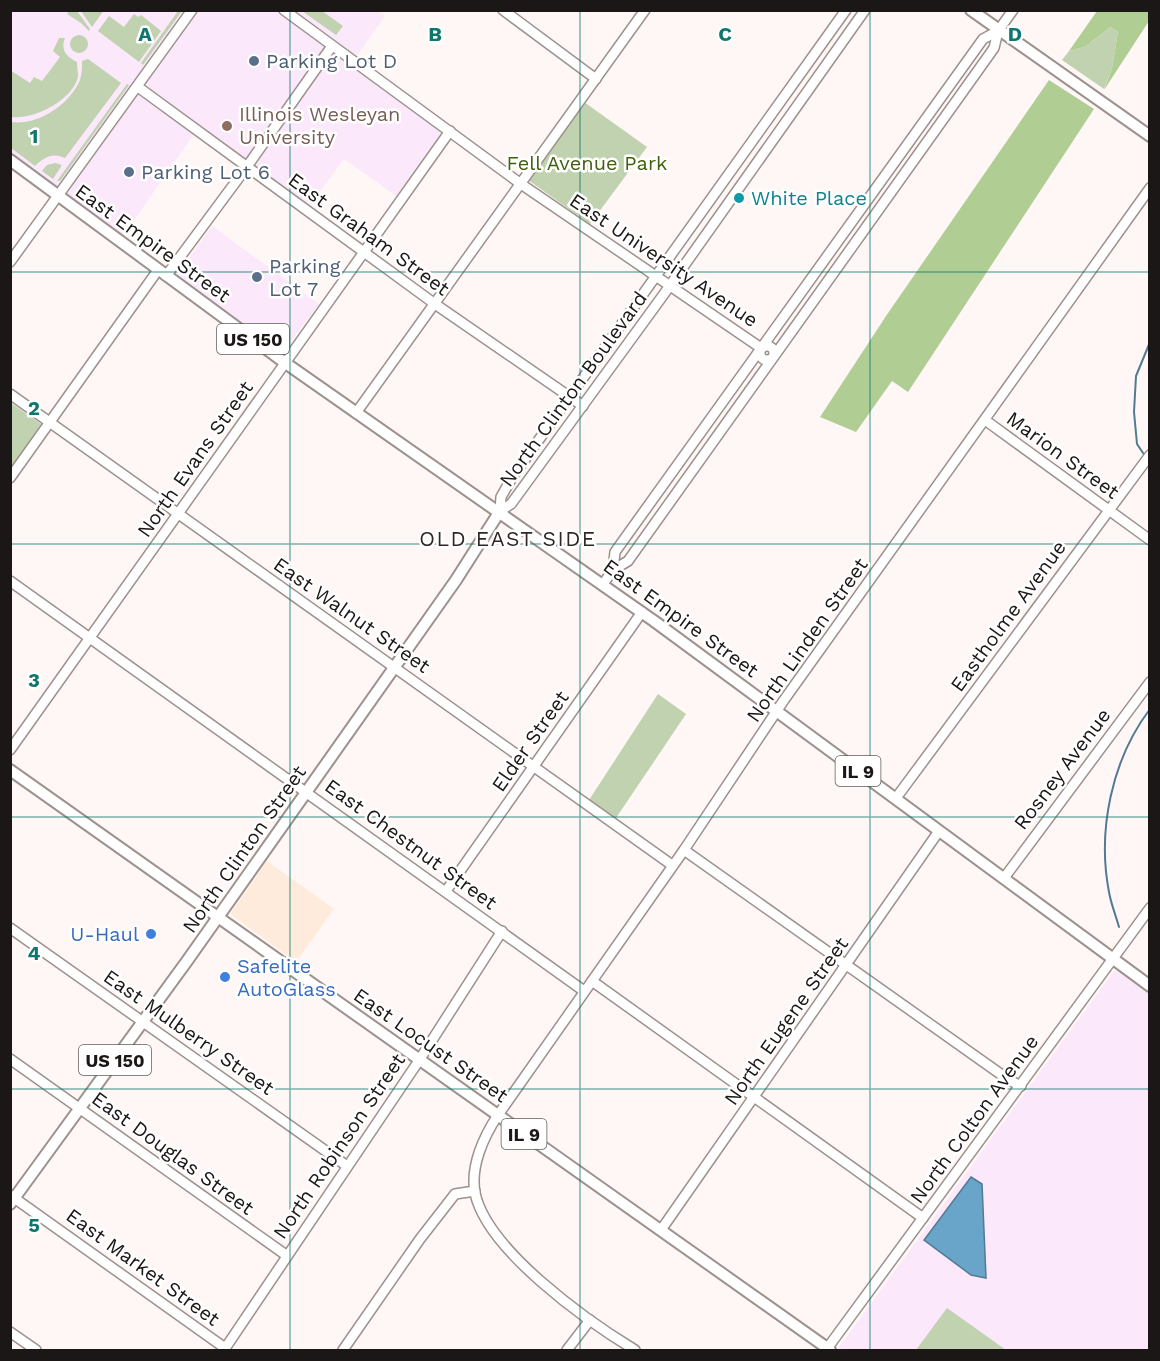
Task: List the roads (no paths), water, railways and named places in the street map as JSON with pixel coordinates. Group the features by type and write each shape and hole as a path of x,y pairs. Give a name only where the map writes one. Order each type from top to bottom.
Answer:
{"main road":[{"path":"971,10 1149,136"},
{"name":"East Empire Street","path":"10,160 284,362 642,612 1149,986"},
{"name":"North Clinton Street","path":"12,1199 143,1022 456,579 500,511"},
{"name":"East Locust Street","path":"10,770 828,1350"}],"street":[{"path":"10,262 192,10"},
{"name":"East University Avenue","path":"285,10 521,184 761,348"},
{"path":"503,10 596,79"},
{"path":"356,413 645,10"},
{"name":"North Clinton Boulevard","path":"500,511 501,497 569,397 846,10"},
{"name":"North Clinton Boulevard","path":"500,511 511,504 583,406 865,10"},
{"path":"613,570 615,552 682,458 982,39 998,30 1013,10"},
{"path":"603,584 613,570 628,561 994,48 998,30"},
{"path":"10,478 162,273 246,168 332,46"},
{"path":"804,68 818,78"},
{"name":"East Graham Street","path":"138,87 435,304 583,406"},
{"name":"North Evans Street","path":"10,750 450,131"},
{"path":"890,169 902,177"},
{"path":"728,174 742,184"},
{"name":"North Linden Street","path":"475,1191 476,1171 482,1143 498,1115 684,850 788,695 1149,188"},
{"path":"867,200 879,209"},
{"path":"761,348 760,355 763,359 772,358"},
{"name":"East Walnut Street","path":"10,394 672,865"},
{"name":"Marion Street","path":"985,420 1149,540"},
{"name":"Eastholme Avenue","path":"896,798 1149,455"},
{"path":"682,458 694,467"},
{"name":"East Chestnut Street","path":"10,581 584,991"},
{"name":"Elder Street","path":"447,891 642,612"},
{"name":"Rosney Avenue","path":"1004,878 1149,682"},
{"name":"North Eugene Street","path":"661,1230 939,831"},
{"path":"684,850 1009,1080 1021,1086"},
{"name":"North Colton Avenue","path":"828,1350 1149,908"},
{"name":"East Mulberry Street","path":"10,928 346,1166"},
{"name":"North Robinson Street","path":"225,1349 420,1059 502,931"},
{"path":"592,981 923,1218"},
{"name":"East Douglas Street","path":"10,1059 286,1256"},
{"path":"343,1350 420,1239 455,1194 475,1191 482,1211 498,1239 540,1280 590,1320 635,1350"},
{"name":"East Market Street","path":"12,1199 225,1349"},
{"path":"567,1350 590,1320"},
{"path":"10,1332 36,1350"}],"water":[{"path":"971,1177 982,1184 986,1278 971,1275 924,1240"}],"waterway":[{"path":"1145,456 1137,444 1134,412 1136,376 1150,342"},
{"path":"1119,927 1110,896 1106,868 1107,820 1117,773 1126,750 1150,709"}],"place":[{"name":"Parking Lot D","path":"254,61"},
{"name":"Illinois Wesleyan University","path":"227,126"},
{"name":"Parking Lot 6","path":"129,172"},
{"name":"White Place","path":"739,198"},
{"name":"Parking Lot 7","path":"257,277"},
{"name":"U-Haul","path":"151,934"},
{"name":"Safelite AutoGlass","path":"225,977"}],"district":[{"name":"OLD EAST SIDE","path":"508,538"}],"park label":[{"name":"Fell Avenue Park","path":"587,163"}]}
